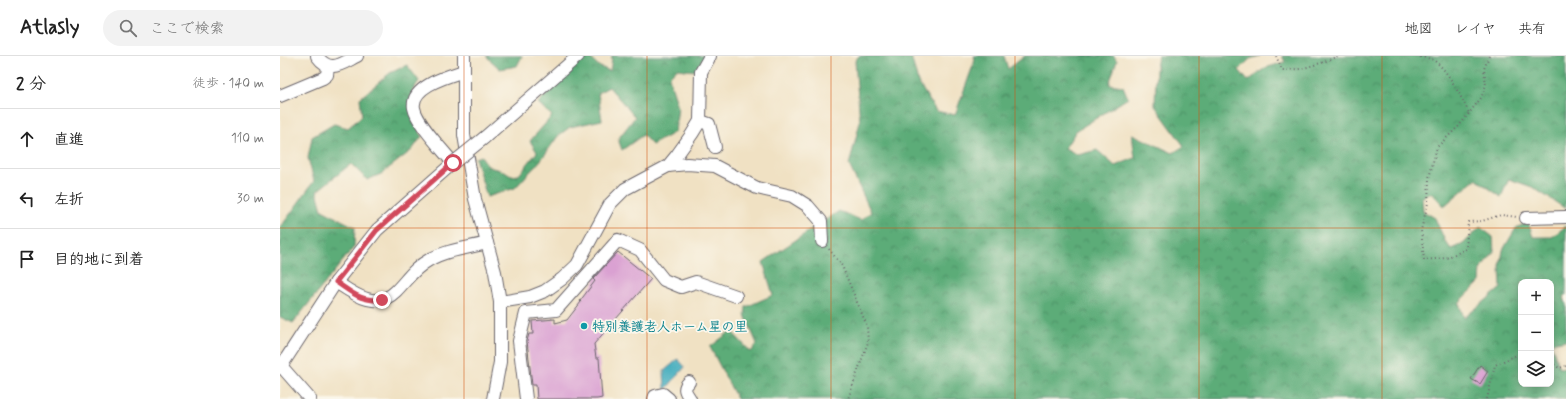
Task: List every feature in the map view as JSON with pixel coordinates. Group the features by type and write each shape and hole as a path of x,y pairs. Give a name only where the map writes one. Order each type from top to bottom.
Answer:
{"street":[{"path":"317,56 328,66 334,67 357,56"},
{"path":"464,56 464,135 476,199 500,302 500,362 493,399"},
{"path":"310,399 281,368 336,282 377,230 578,56"},
{"path":"668,166 692,134 700,120 701,72 710,56"},
{"path":"280,96 323,78 327,74 328,66"},
{"path":"453,163 420,122 414,108 416,98 422,90 435,81 464,71"},
{"path":"700,120 709,124 715,147"},
{"path":"500,302 530,297 545,291 567,274 577,265 610,204 625,189 668,166 686,164 715,166 757,188 792,196 808,206 821,221 822,241"},
{"path":"1526,218 1566,217"},
{"path":"526,399 519,341 526,313 556,310 618,240 640,250 664,280 681,287 696,282 736,296"},
{"path":"336,282 354,294 369,300 382,300 395,292 418,267 429,259 446,253 487,243"},
{"path":"567,274 578,286"},
{"path":"689,382 684,390 690,399"},
{"path":"654,399 655,396 663,394 669,399"}],"path":[{"path":"1276,56 1282,70 1301,69 1338,56"},
{"path":"1416,56 1432,60 1442,69 1457,89 1469,113"},
{"path":"1489,56 1484,69 1486,86 1481,98 1459,126 1437,147 1429,178 1428,203 1422,230 1424,260 1446,258 1466,249 1468,222 1482,221 1501,215 1526,218"},
{"path":"822,241 842,266 868,326 868,342 848,399"},
{"path":"1487,399 1495,366 1518,355"},
{"path":"1554,364 1559,368 1566,366"}],"green space":[{"path":"486,56 522,56 517,66 500,69"},
{"path":"584,56 588,56 600,67 610,71 611,56 705,56 695,71 677,69 669,77 678,107 675,132 652,145 643,135 622,150 618,139 635,117 609,87 598,93 602,120 570,127 558,136 541,160 515,188 487,197 475,158 481,156 489,167 503,171 511,176 519,175 537,152 530,141 552,116 538,103"},
{"path":"859,56 911,56 918,82 936,111 955,115 975,60 974,56 1004,56 1008,69 1025,56 1114,56 1117,61 1109,84 1123,86 1128,98 1076,131 1065,148 1078,155 1097,150 1115,166 1135,158 1132,134 1173,153 1184,146 1155,106 1156,69 1158,56 1260,56 1250,59 1239,70 1248,81 1265,68 1285,62 1282,56 1566,56 1566,207 1563,207 1532,187 1509,179 1501,197 1476,179 1444,206 1432,193 1422,197 1423,211 1435,218 1445,241 1451,249 1463,244 1480,227 1493,237 1494,252 1481,269 1480,282 1459,303 1464,318 1501,288 1500,267 1503,250 1516,228 1528,222 1533,237 1552,237 1566,226 1566,295 1564,297 1566,305 1566,340 1554,342 1554,279 1518,279 1518,387 1554,387 1554,352 1559,368 1566,367 1566,399 737,399 710,347 731,331 751,352 757,344 745,315 746,307 773,295 763,262 839,211 861,220 871,212 849,165 860,122 855,61"},
{"path":"407,65 419,81 411,96 410,108 422,136 412,150 381,174 367,180 351,164 317,191 322,210 355,227 354,247 293,323 280,317 280,228 314,181 308,158 312,137 334,124 348,128 362,116 360,98 390,73"}],"water":[{"path":"678,359 685,367 665,390 664,371"}],"building":[{"name":"特別養護老人ホーム星の里","path":"618,252 651,279 594,344 596,358 599,358 602,398 537,399 536,385 532,385 527,341 529,334 533,334 532,321 555,319 555,323 567,320 595,281 593,279"},
{"path":"1480,365 1488,371 1480,384 1471,379"}],"place":[{"name":"特別養護老人ホーム星の里","path":"584,326"}],"route":[{"path":"382,300 369,300 354,294 336,282 377,230 453,163"}]}
